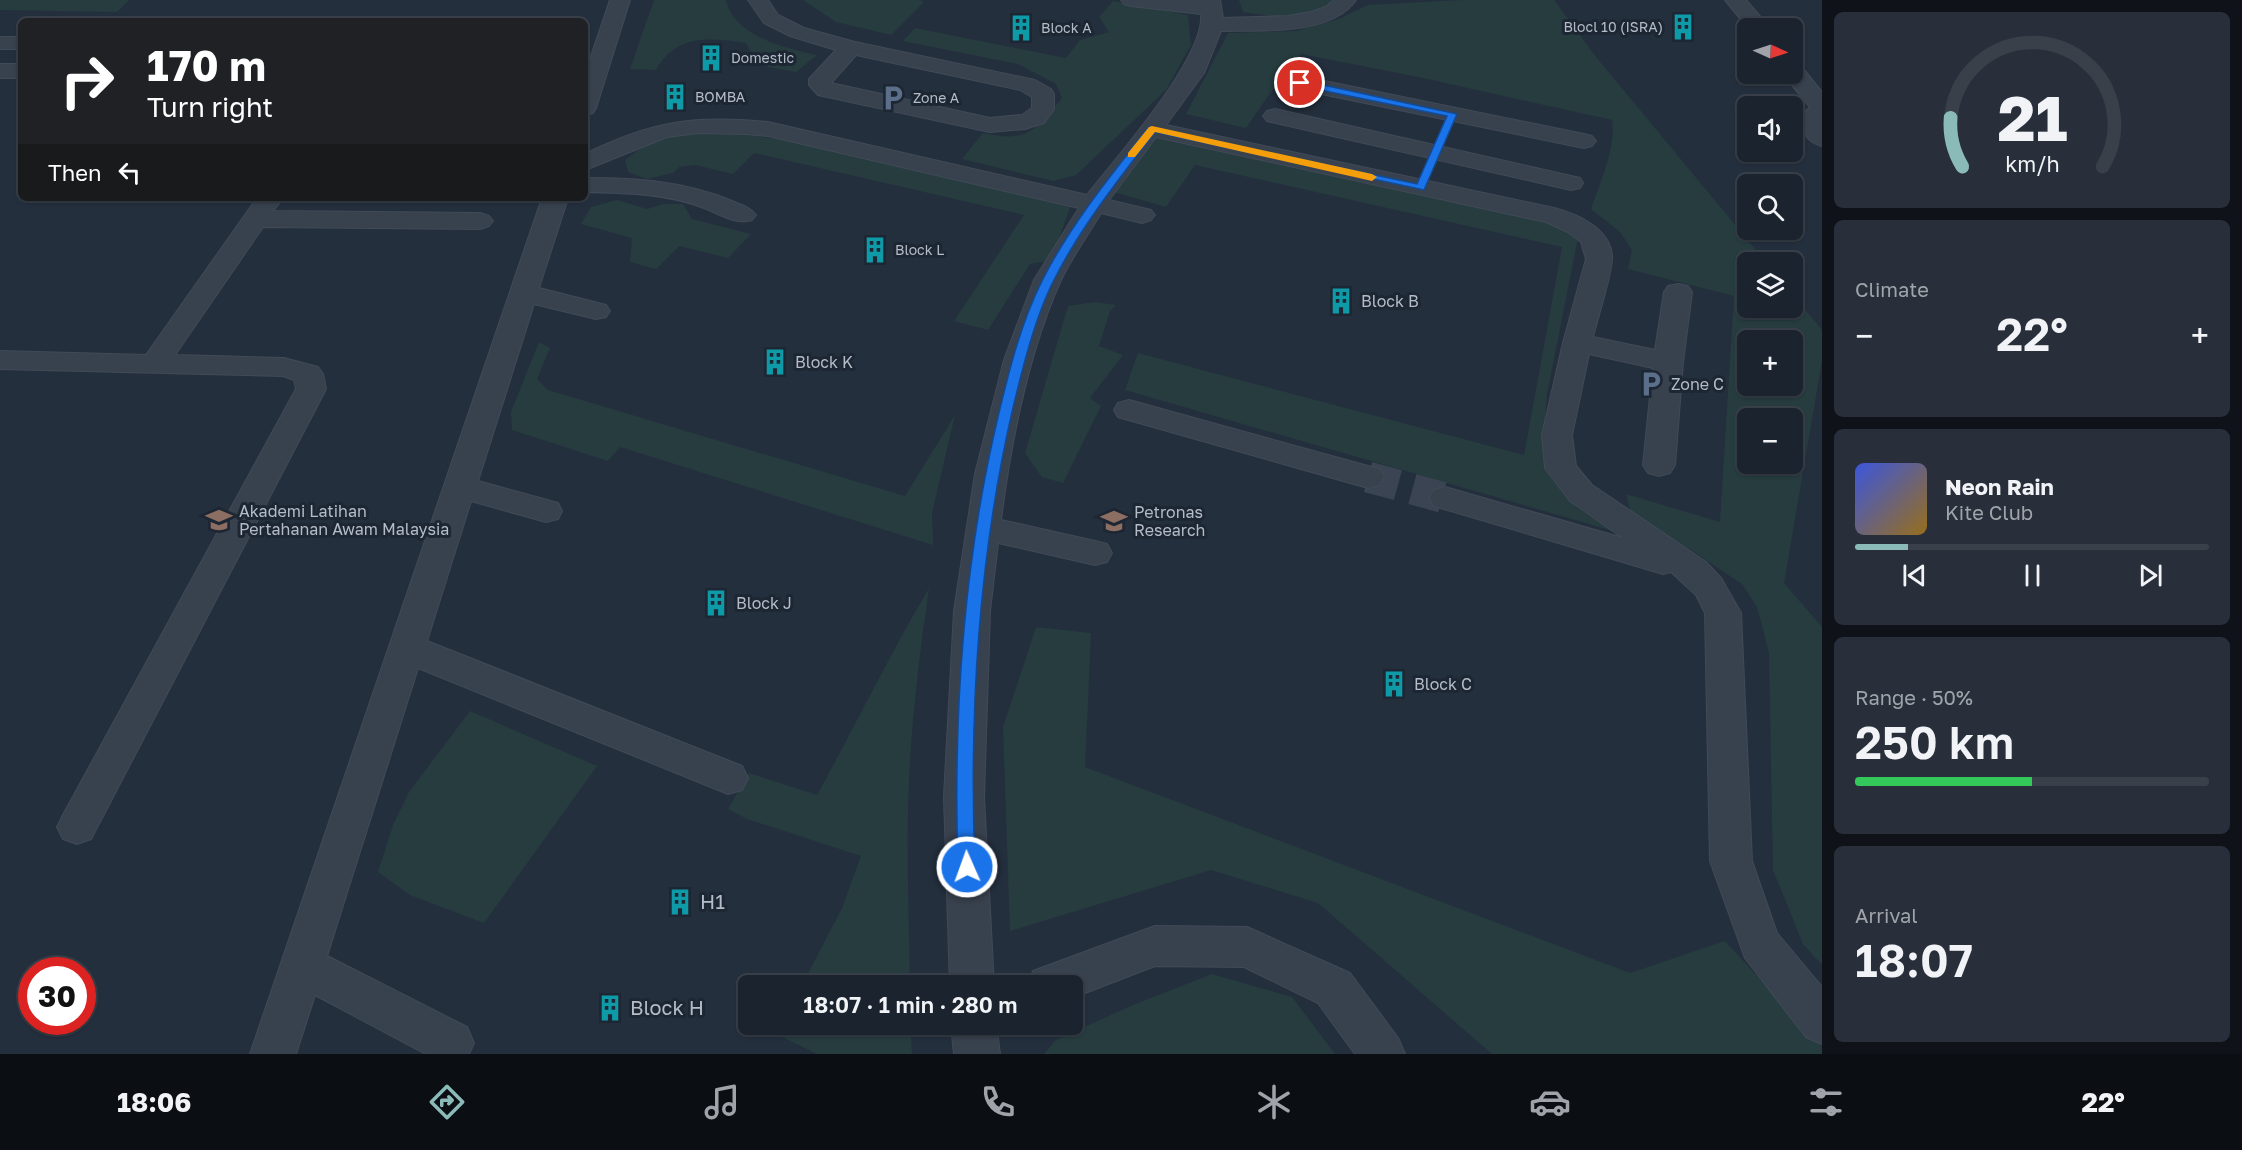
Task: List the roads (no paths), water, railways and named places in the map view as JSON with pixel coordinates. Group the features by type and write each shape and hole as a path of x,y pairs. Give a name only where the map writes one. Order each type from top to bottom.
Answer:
{"street":[{"path":"588,89 594,50 620,0"},
{"path":"758,0 771,19 796,32 851,48 1027,85 1042,94 1043,109 1036,117 1025,122 990,125 826,90 820,85 820,80 851,48"},
{"path":"1131,0 1289,22 1333,12 1346,0"},
{"path":"1735,0 1750,18"},
{"path":"972,975 964,797 972,611 991,474 1018,360 1048,279 1095,202 1193,73 1212,11"},
{"path":"0,43 18,44"},
{"path":"0,71 18,71"},
{"path":"1300,83 1584,141"},
{"path":"1803,84 1822,108 1810,118 1816,134 1822,139"},
{"path":"1420,188 1452,114"},
{"path":"1275,116 1571,183"},
{"path":"588,161 618,146 674,128 721,125 768,129 1095,202 1142,215"},
{"path":"1152,129 1554,216 1589,235 1599,247 1599,260 1576,342 1557,435 1561,468 1581,493 1694,571 1709,587 1723,613 1731,861 1760,944 1822,1022"},
{"path":"588,185 662,189 701,198 743,215"},
{"path":"273,1054 554,201"},
{"path":"155,363 262,208 480,221"},
{"path":"1659,465 1668,362 1678,292"},
{"path":"524,293 596,311"},
{"path":"1576,342 1668,362"},
{"path":"0,360 284,367 308,374 311,389 77,827"},
{"path":"1129,410 1368,477"},
{"path":"460,487 546,511"},
{"path":"1445,498 1694,571"},
{"path":"984,528 1095,553"},
{"path":"407,648 728,778"},
{"path":"1077,975 1155,946 1247,947 1334,988 1382,1054"},
{"path":"303,966 451,1043"}],"tunnel":[{"path":"1368,477 1445,498"}],"place":[{"name":"Blocl 10 (ISRA)","path":"1683,27"},
{"name":"Block A","path":"1021,28"},
{"name":"Domestic","path":"711,58"},
{"name":"BOMBA","path":"675,97"},
{"name":"Zone A","path":"893,98"},
{"name":"Block L","path":"875,250"},
{"name":"Block B","path":"1341,301"},
{"name":"Block K","path":"775,362"},
{"name":"Zone C","path":"1651,384"},
{"name":"Akademi Latihan Pertahanan Awam Malaysia","path":"219,520"},
{"name":"Petronas Research","path":"1114,521"},
{"name":"Block J","path":"716,603"},
{"name":"Block C","path":"1394,684"},
{"name":"H1","path":"680,902"},
{"name":"Block H","path":"610,1008"}]}
